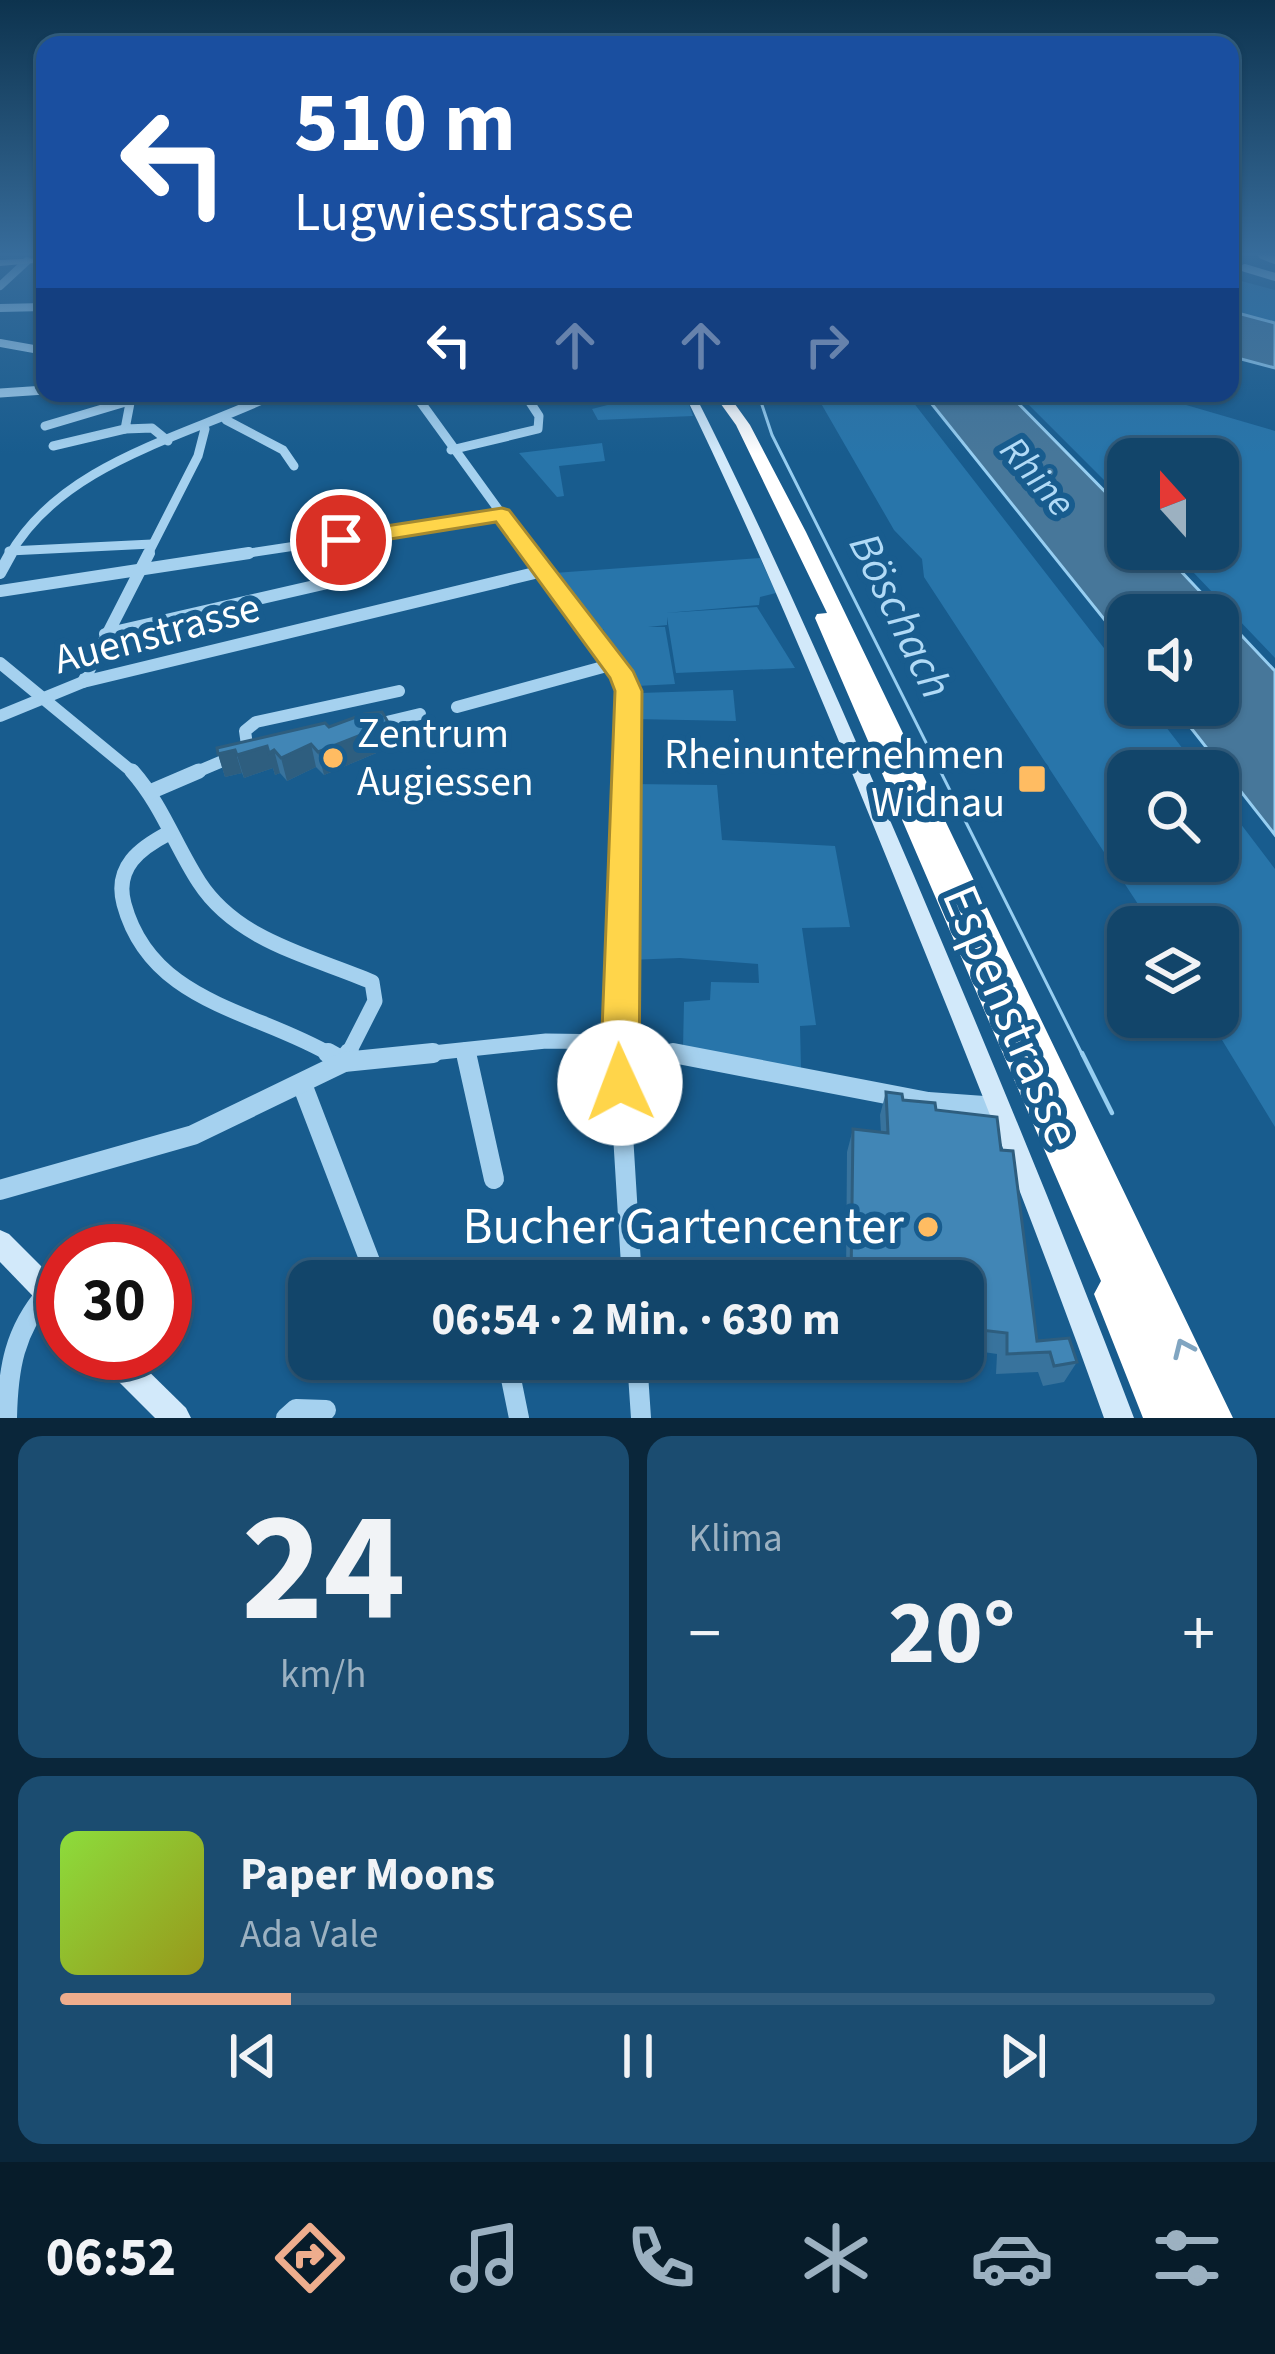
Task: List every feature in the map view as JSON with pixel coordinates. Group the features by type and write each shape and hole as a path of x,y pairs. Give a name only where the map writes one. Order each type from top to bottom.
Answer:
{"highway":[{"path":"715,402 755,469 823,614 1179,1418"},
{"path":"726,402 799,532 1214,1418"},
{"path":"823,614 827,644 1162,1418"}],"street":[{"path":"0,343 36,349"},
{"path":"2,394 36,391"},
{"path":"45,426 112,402"},
{"path":"125,429 126,402"},
{"path":"0,573 7,543 88,480 261,402"},
{"path":"420,402 614,664 628,691 617,1042 631,1260"},
{"path":"452,450 538,429 539,416 530,402"},
{"name":"Espenstrasse","path":"693,402 725,458 822,678 1046,1217 1119,1418"},
{"path":"226,420 290,455 294,466"},
{"path":"53,446 125,429 152,428 168,441"},
{"path":"82,682 198,456 205,429"},
{"path":"0,591 502,515"},
{"path":"7,543 152,544"},
{"name":"Auenstrasse","path":"0,716 82,682 543,571"},
{"path":"105,634 371,573"},
{"path":"0,663 120,758 150,792 169,833 224,912 257,933 372,982 375,1001 344,1062"},
{"path":"457,706 614,664"},
{"path":"236,756 247,746 245,731 256,722 399,691"},
{"path":"363,728 420,714"},
{"path":"150,792 259,751"},
{"path":"169,833 136,852 122,872 123,899 145,948 185,991 220,1011 328,1050 344,1062"},
{"path":"0,1190 193,1136 344,1062 567,1040 617,1042 928,1102 1000,1107"},
{"path":"465,1050 494,1179"},
{"path":"302,1084 370,1260"},
{"path":"0,1243 36,1280"},
{"path":"7,1418 14,1339 26,1314 36,1309"},
{"path":"137,1380 176,1418"},
{"path":"512,1380 518,1418"},
{"path":"638,1380 641,1418"},
{"path":"286,1418 296,1409 326,1410"}],"shaded area":[{"path":"619,402 688,402 693,416 598,420 592,409"},
{"path":"820,402 913,402 1107,652 1107,726 1165,726 1184,750 1107,750 1107,857 924,577 922,559 894,530"},
{"path":"1026,402 1176,402 1275,431 1275,658 1239,620 1239,594 1214,594 1191,570 1239,570 1239,438 1107,438 1107,483"},
{"path":"602,443 605,461 559,466 564,496 557,497 519,453"},
{"path":"760,558 776,593 760,597 759,605 665,613 757,607 795,668 676,673 667,617 667,625 648,627 665,627 675,684 637,686 603,629 597,629 554,573"},
{"path":"733,690 736,721 634,719 634,697 640,693"},
{"path":"632,784 717,785 722,840 835,846 850,927 802,928 816,1025 800,1026 801,1069 683,1048 684,1002 710,1000 711,982 759,983 758,964 628,960"},
{"path":"1239,822 1275,869 1275,1127 1221,1038 1239,1038 1239,906 1139,906 1124,882 1239,882"}],"water":[{"path":"1239,321 1275,323 1275,368 1239,358"},
{"name":"Rhine","path":"930,402 1017,402 1107,494 1107,570 1180,570 1202,594 1107,594 1107,623"},
{"path":"1239,633 1275,671 1275,835 1239,789 1239,750 1208,750 1189,726 1239,726"}],"building":[{"path":"382,712 389,724 318,752 311,744 281,758 274,750 269,753 267,746 237,755 235,750 218,754 217,748"},
{"name":"Bucher Gartencenter","path":"886,1092 902,1094 903,1100 935,1103 936,1110 997,1117 1001,1150 1013,1151 1037,1341 1069,1338 1077,1362 1054,1366 1050,1352 1007,1354 1007,1333 984,1330 984,1260 851,1260 853,1129 888,1133"}],"waterway":[{"name":"Böschach","path":"762,405 772,435 1083,1056"},
{"name":"Böschach","path":"1082,1053 1112,1113"}],"place":[{"name":"Zentrum Augiessen","path":"333,758"},
{"name":"Rheinunternehmen Widnau","path":"1032,779"},
{"name":"Bucher Gartencenter","path":"928,1227"}],"route":[{"path":"341,540 502,515 623,677 628,691 617,1042 620,1083"}]}
